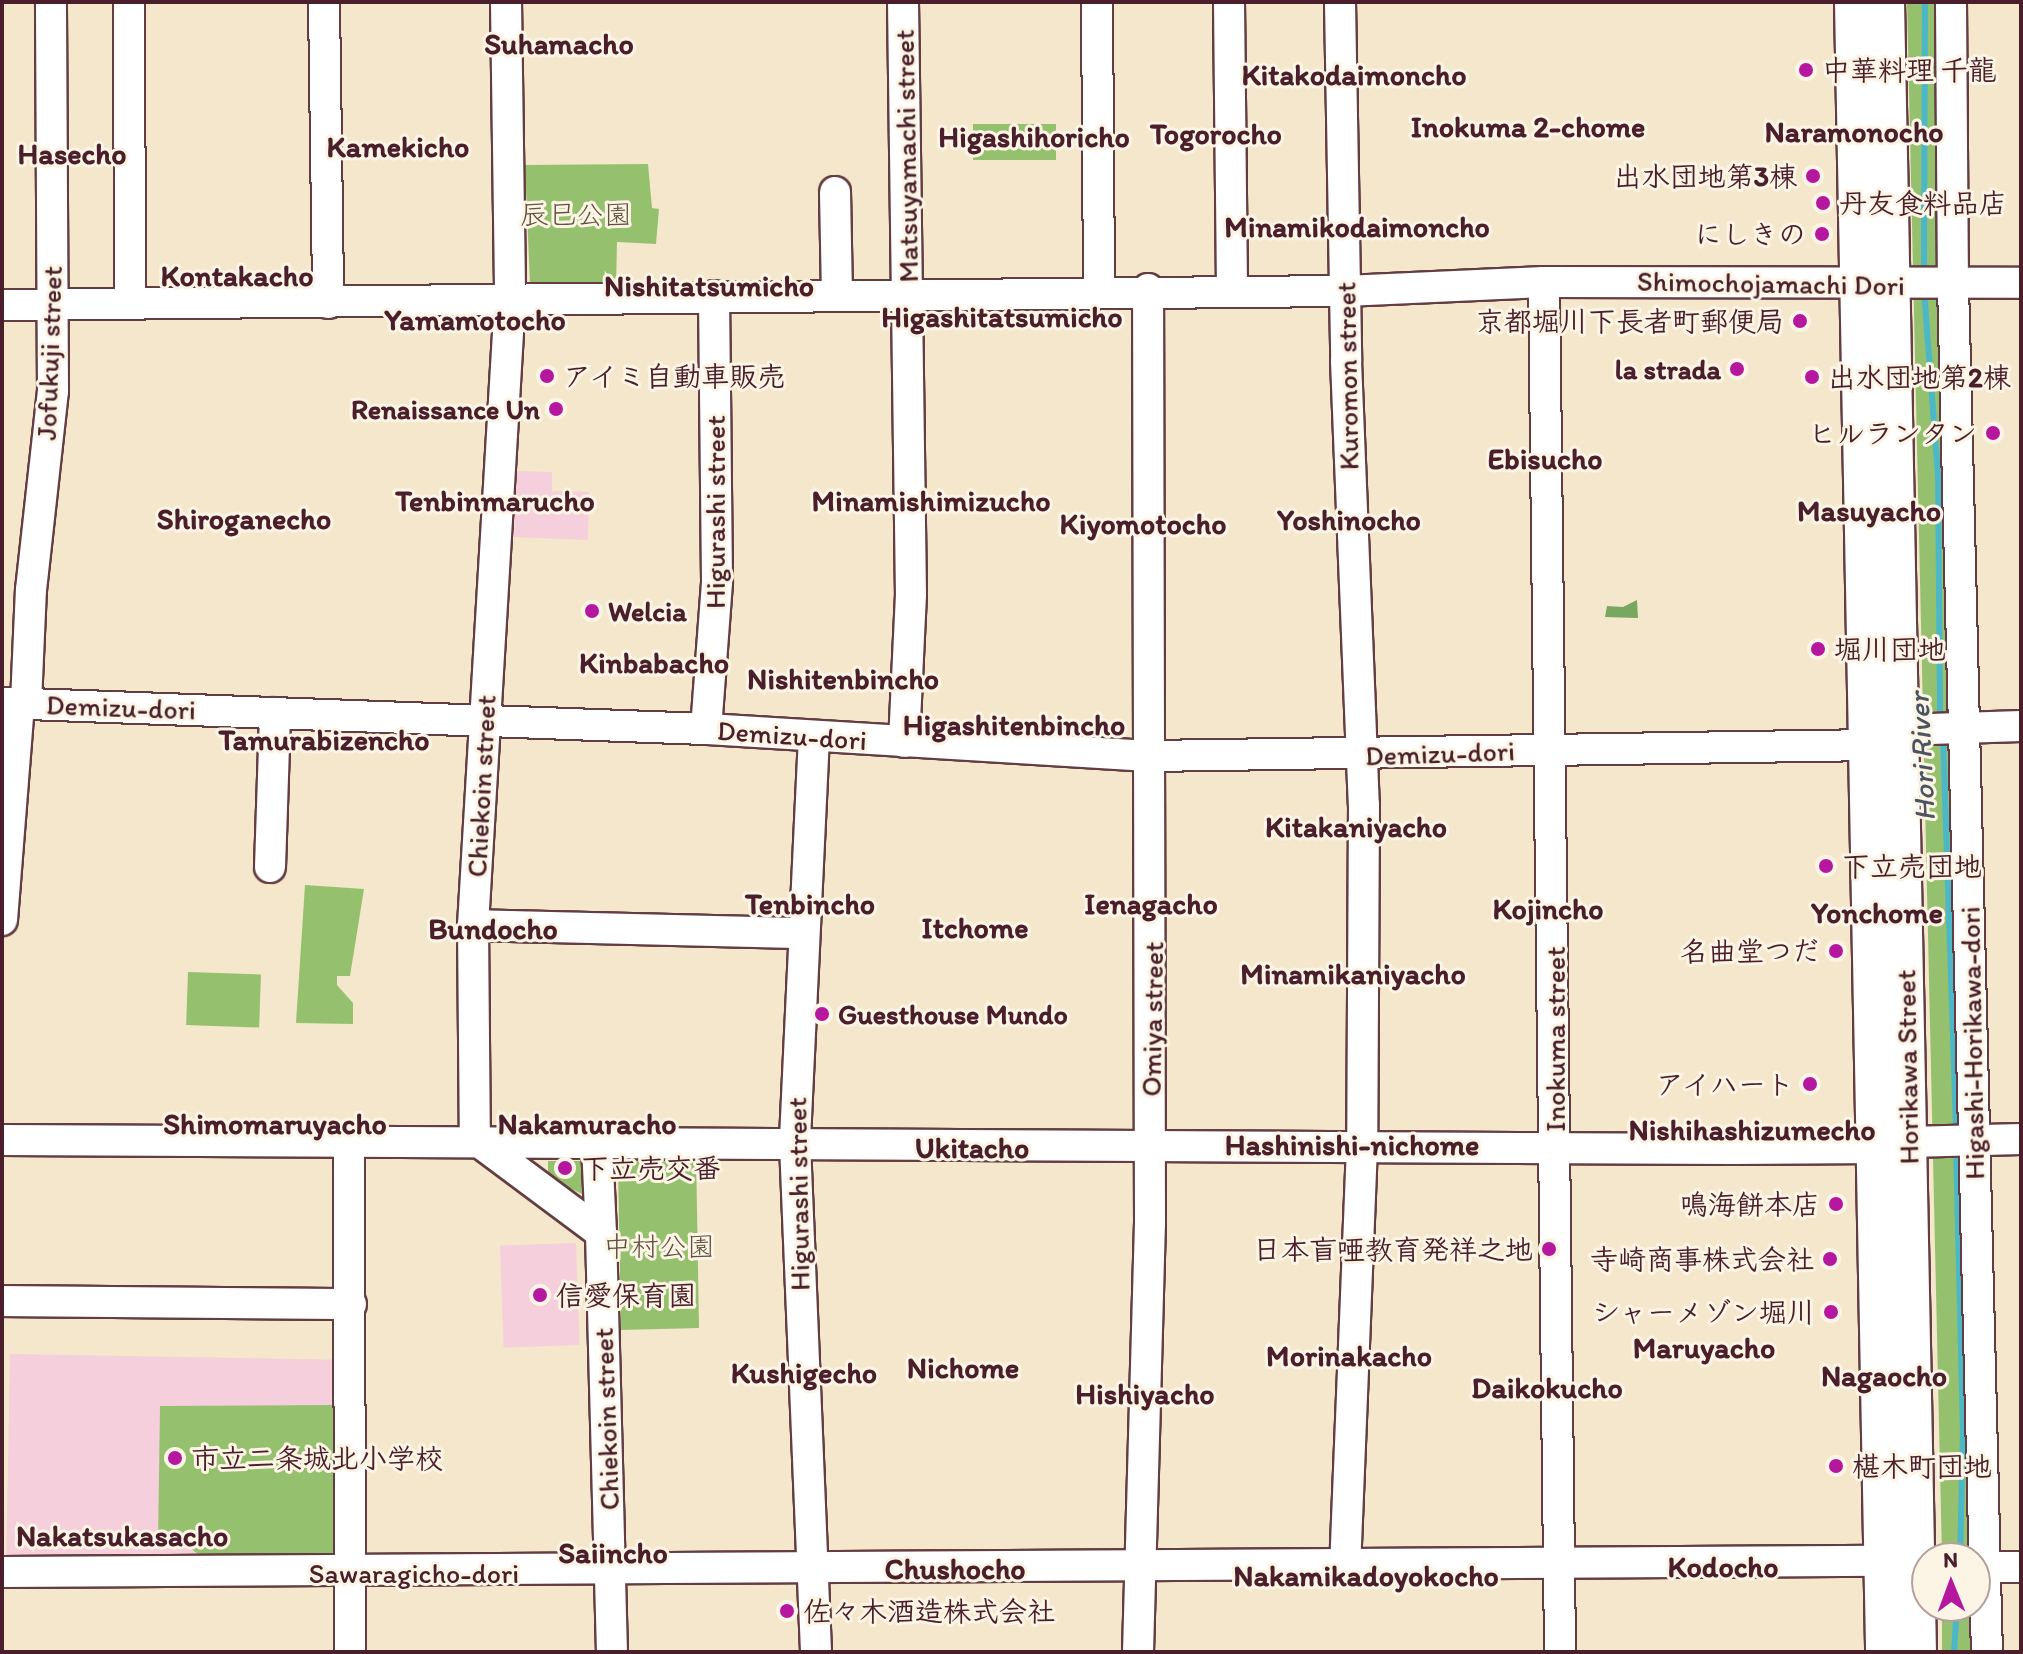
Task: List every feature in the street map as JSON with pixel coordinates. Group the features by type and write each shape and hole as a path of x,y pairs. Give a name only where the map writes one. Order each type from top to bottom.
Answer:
{"main road":[{"name":"Horikawa Street","path":"1854,2 1887,282"},
{"name":"Horikawa Street","path":"1885,2 1887,282 1917,1652"},
{"name":"Horikawa Street","path":"1885,1652 1882,1561 1906,1144"}],"street":[{"name":"Jofukuji street","path":"2,920 16,703 53,391 51,2"},
{"path":"129,2 130,304"},
{"path":"324,2 328,303"},
{"name":"Chiekoin street","path":"475,1139 473,925 510,299 506,2"},
{"name":"Matsuyamachi street","path":"903,2 911,594 904,742"},
{"path":"1097,2 1099,290"},
{"path":"1229,2 1232,291"},
{"name":"Kuromon street","path":"1340,2 1345,291 1361,755 1362,1146 1345,1565"},
{"name":"Higashi-Horikawa-dori","path":"1951,2 1949,284 1968,1140 1985,1542"},
{"path":"835,192 837,294"},
{"name":"Shimochojamachi Dori","path":"2,305 328,303 1148,289 1345,291 1544,282 2021,283"},
{"name":"Inokuma street","path":"1544,282 1553,750 1560,1652"},
{"name":"Omiya street","path":"1138,1652 1150,1146 1148,289"},
{"name":"Higurashi street","path":"706,729 717,581 714,296"},
{"name":"Demizu-dori","path":"16,703 706,729 1150,756 1553,750 1897,735 2021,726"},
{"path":"270,867 275,713"},
{"name":"Higurashi street","path":"814,736 801,933 795,1144 816,1652"},
{"path":"473,925 801,933"},
{"path":"2,1140 475,1139 597,1145 1556,1148 1906,1144 2021,1139"},
{"path":"475,1139 601,1233"},
{"path":"349,1140 350,1652"},
{"name":"Chiekoin street","path":"597,1145 612,1652"},
{"path":"2,1301 351,1304"},
{"name":"Sawaragicho-dori","path":"2,1572 350,1574 1142,1564 1559,1566 1882,1561"},
{"path":"1991,1567 2021,1567"},
{"name":"Higashi-Horikawa-dori","path":"1987,1622 1987,1652"}],"shaded area":[{"path":"516,471 552,472 552,491 589,492 588,540 514,537"},
{"name":"信愛保育園","path":"576,1243 580,1345 504,1348 500,1246"},
{"name":"市立二条城北小学校","path":"10,1354 341,1360 337,1565 6,1559"}],"green space":[{"path":"1907,2 1941,2 1962,1171 1976,1542 1942,1542"},
{"path":"973,124 1056,124 1056,160 973,160"},
{"name":"辰巳公園","path":"648,164 652,208 659,209 656,244 617,242 616,289 537,291 530,284 525,165"},
{"path":"1637,600 1638,618 1605,617 1607,606 1623,607"},
{"path":"305,885 364,889 350,976 337,976 337,985 353,1003 353,1024 296,1023"},
{"path":"188,972 261,975 259,1028 186,1025"},
{"name":"中村公園","path":"696,1151 699,1328 621,1330 618,1165 630,1152"},
{"path":"548,1161 583,1161 582,1194 548,1178"},
{"path":"334,1405 333,1560 206,1560 186,1545 158,1544 160,1406"},
{"path":"1942,1622 1977,1622 1977,1652 1942,1652"}],"waterway":[{"name":"Hori River","path":"1924,274 1925,2"},
{"name":"Hori River","path":"1924,290 1938,475 1940,721"},
{"name":"Hori River","path":"1943,736 1956,1132"},
{"name":"Hori River","path":"1956,1147 1963,1429 1960,1542"},
{"name":"Hori River","path":"1954,1652 1956,1622"}],"place":[{"name":"中華料理 千龍","path":"1806,70"},
{"name":"出水団地第3棟","path":"1813,176"},
{"name":"丹友食料品店","path":"1823,203"},
{"name":"にしきの","path":"1822,234"},
{"name":"京都堀川下長者町郵便局","path":"1800,321"},
{"name":"la strada","path":"1737,369"},
{"name":"アイミ自動車販売","path":"547,376"},
{"name":"出水団地第2棟","path":"1812,377"},
{"name":"Renaissance Un","path":"556,409"},
{"name":"ヒルランタン","path":"1993,433"},
{"name":"Welcia","path":"592,611"},
{"name":"堀川団地","path":"1818,649"},
{"name":"下立売団地","path":"1826,866"},
{"name":"名曲堂つだ","path":"1836,951"},
{"name":"Guesthouse Mundo","path":"822,1014"},
{"name":"アイハート","path":"1810,1084"},
{"name":"下立売交番","path":"565,1168"},
{"name":"鳴海餅本店","path":"1836,1204"},
{"name":"日本盲唖教育発祥之地","path":"1549,1249"},
{"name":"寺崎商事株式会社","path":"1830,1259"},
{"name":"信愛保育園","path":"540,1295"},
{"name":"シャーメゾン堀川","path":"1831,1312"},
{"name":"市立二条城北小学校","path":"175,1458"},
{"name":"椹木町団地","path":"1836,1466"},
{"name":"佐々木酒造株式会社","path":"787,1611"}],"district":[{"name":"Suhamacho","path":"559,44"},
{"name":"Kitakodaimoncho","path":"1354,75"},
{"name":"Inokuma 2-chome","path":"1528,127"},
{"name":"Naramonocho","path":"1854,132"},
{"name":"Togorocho","path":"1216,134"},
{"name":"Higashihoricho","path":"1034,137"},
{"name":"Kamekicho","path":"398,147"},
{"name":"Hasecho","path":"72,154"},
{"name":"Minamikodaimoncho","path":"1357,227"},
{"name":"Kontakacho","path":"237,276"},
{"name":"Nishitatsumicho","path":"709,286"},
{"name":"Higashitatsumicho","path":"1002,317"},
{"name":"Yamamotocho","path":"475,320"},
{"name":"Ebisucho","path":"1545,459"},
{"name":"Tenbinmarucho","path":"495,501"},
{"name":"Minamishimizucho","path":"931,501"},
{"name":"Masuyacho","path":"1869,511"},
{"name":"Shiroganecho","path":"244,519"},
{"name":"Yoshinocho","path":"1349,520"},
{"name":"Kiyomotocho","path":"1143,524"},
{"name":"Kinbabacho","path":"654,663"},
{"name":"Nishitenbincho","path":"843,679"},
{"name":"Higashitenbincho","path":"1014,725"},
{"name":"Tamurabizencho","path":"324,740"},
{"name":"Kitakaniyacho","path":"1356,827"},
{"name":"Tenbincho","path":"810,904"},
{"name":"Ienagacho","path":"1151,904"},
{"name":"Kojincho","path":"1548,909"},
{"name":"Yonchome","path":"1877,913"},
{"name":"Itchome","path":"975,928"},
{"name":"Bundocho","path":"493,929"},
{"name":"Minamikaniyacho","path":"1353,974"},
{"name":"Shimomaruyacho","path":"275,1124"},
{"name":"Nakamuracho","path":"587,1124"},
{"name":"Nishihashizumecho","path":"1752,1130"},
{"name":"Hashinishi-nichome","path":"1352,1145"},
{"name":"Ukitacho","path":"972,1148"},
{"name":"Maruyacho","path":"1704,1348"},
{"name":"Morinakacho","path":"1349,1356"},
{"name":"Nichome","path":"963,1368"},
{"name":"Kushigecho","path":"804,1373"},
{"name":"Nagaocho","path":"1884,1376"},
{"name":"Daikokucho","path":"1547,1388"},
{"name":"Hishiyacho","path":"1145,1394"},
{"name":"Nakatsukasacho","path":"122,1536"},
{"name":"Saiincho","path":"613,1553"},
{"name":"Kodocho","path":"1723,1567"},
{"name":"Chushocho","path":"955,1569"},
{"name":"Nakamikadoyokocho","path":"1366,1576"}]}
